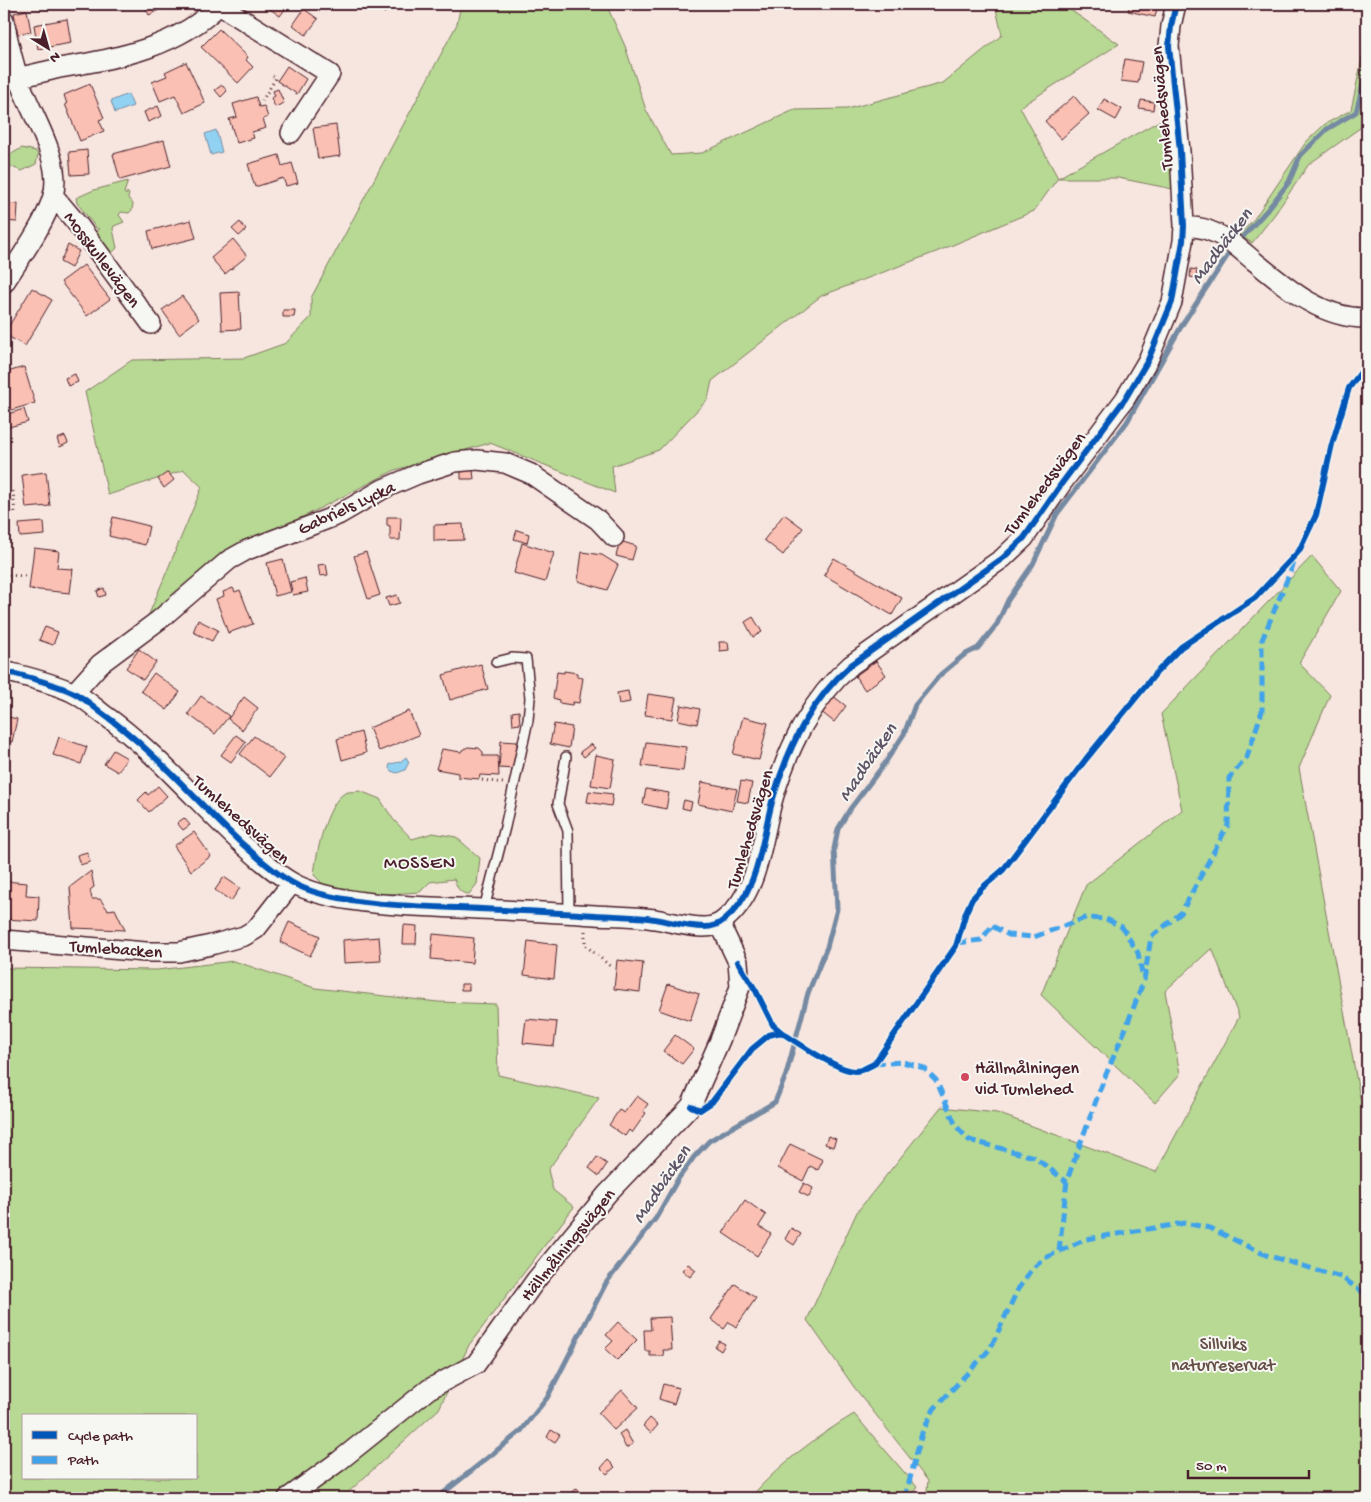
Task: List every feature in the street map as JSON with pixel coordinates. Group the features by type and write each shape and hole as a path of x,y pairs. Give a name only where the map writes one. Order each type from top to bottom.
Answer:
{"street":[{"path":"11,78 116,58 145,50 185,32 206,18 219,4 330,74 291,133"},
{"name":"Tumlehedsvägen","path":"4,670 43,681 74,693 116,723 143,746 266,865 292,883 317,893 348,899 406,905 652,919 702,927 720,924 735,910 748,889 764,844 773,798 783,768 805,718 819,697 851,665 1003,558 1024,538 1078,462 1105,428 1148,360 1172,302 1183,241 1180,151 1169,46 1176,4"},
{"name":"Mosskullevägen","path":"4,20 11,78 52,157 55,178 53,195 43,218 4,283"},
{"name":"Mosskullevägen","path":"53,195 79,226 151,324"},
{"path":"1184,226 1209,230 1232,243 1298,295 1316,306 1342,316 1367,318"},
{"name":"Gabriels Lycka","path":"74,693 100,664 160,620 229,560 247,550 338,515 383,489 418,474 455,462 477,460 505,463 531,474 598,520 614,538"},
{"name":"Tumlebacken","path":"4,940 146,952 179,952 211,946 239,938 256,929 292,883"},
{"name":"Hällmålningsvägen","path":"288,1498 339,1461 429,1389 476,1364 536,1280 607,1194 691,1106 720,1040 740,987 738,962 720,924"}],"lane":[{"path":"484,909 528,720 530,698 526,659 512,658 496,662"},
{"path":"566,757 558,804 568,831 578,914"}],"path":[{"path":"262,100 276,78 273,76"},
{"path":"13,491 15,514"},
{"path":"4,575 28,576"},
{"path":"482,780 505,784"},
{"path":"578,914 585,945 610,966"}],"green space":[{"path":"461,4 606,4 625,46 646,110 671,155 702,153 794,110 847,109 943,83 1002,35 995,4 1062,4 1119,44 1020,107 1058,178 1034,211 936,252 821,296 712,381 708,399 659,450 612,466 615,493 490,443 395,470 230,554 147,619 202,487 184,470 108,495 85,392 132,360 244,358 286,343 311,317 311,298 457,24"},
{"path":"1367,36 1367,123 1309,164 1275,214 1252,243 1239,235 1254,219 1306,142 1325,124 1351,110"},
{"path":"1166,117 1173,189 1118,178 1058,178"},
{"path":"22,148 36,151 38,155 36,164 22,171 4,164 4,158"},
{"path":"128,181 124,193 126,195 127,192 129,194 128,198 133,204 132,210 129,213 121,212 119,215 124,222 114,226 117,248 112,253 93,234 99,229 96,228 77,203 76,198 94,190"},
{"name":"Sillviks naturreservat","path":"1312,556 1341,591 1299,663 1330,695 1299,768 1360,1098 1367,1090 1367,1498 926,1498 928,1481 854,1387 807,1320 857,1212 941,1107 997,1113 1156,1172 1239,1017 1212,948 1165,991 1180,1074 1155,1103 1041,995 1086,885 1182,810 1161,714"},
{"path":"360,791 380,799 393,819 412,839 433,833 456,837 480,858 477,884 469,894 466,894 457,887 454,879 430,882 420,892 358,896 323,884 314,875 317,855 327,818 332,807 345,793"},
{"path":"234,961 315,988 438,1002 496,1004 498,1075 599,1098 548,1170 553,1190 574,1207 469,1345 439,1409 342,1498 4,1498 4,968 157,970"},
{"path":"854,1414 917,1487 909,1498 750,1498 773,1474 799,1452"}],"water":[{"path":"128,94 133,106 115,113 111,101"},
{"path":"216,130 222,152 211,155 205,134"},
{"path":"406,757 409,762 405,770 397,773 391,771 389,768 390,764 400,762"}],"building":[{"path":"144,4 170,4 149,15"},
{"path":"263,4 289,4 280,16"},
{"path":"371,4 391,4 385,13"},
{"path":"1130,4 1158,4 1155,17 1128,11"},
{"path":"304,9 318,19 306,35 293,25"},
{"path":"27,10 31,32 18,34 14,13"},
{"path":"67,19 71,43 38,49 34,25"},
{"path":"219,29 248,57 246,60 253,67 238,83 201,47"},
{"path":"1125,59 1142,62 1138,83 1121,81"},
{"path":"186,62 205,103 184,113 175,95 160,101 152,82 167,76 165,72"},
{"path":"287,66 306,79 297,94 277,81"},
{"path":"90,84 104,118 99,120 104,131 80,141 65,104 67,104 64,95"},
{"path":"222,85 227,91 221,97 215,90"},
{"path":"278,89 284,103 275,107 271,98 275,96 273,91"},
{"path":"1074,96 1089,114 1061,139 1045,121"},
{"path":"256,97 259,107 264,106 268,117 263,119 266,128 252,132 254,138 237,143 229,119 237,117 233,104"},
{"path":"1104,99 1122,109 1116,120 1098,110"},
{"path":"1141,100 1154,102 1153,110 1139,108"},
{"path":"158,106 162,116 148,122 144,112"},
{"path":"336,125 340,156 318,159 313,128"},
{"path":"164,140 171,166 120,180 113,154"},
{"path":"87,150 89,174 71,175 69,152"},
{"path":"279,155 282,166 292,163 298,183 286,186 283,178 255,187 248,164"},
{"path":"4,203 18,204 17,222 4,221"},
{"path":"191,220 196,238 152,249 148,231"},
{"path":"240,222 246,230 239,236 232,229"},
{"path":"233,239 247,256 225,274 211,258"},
{"path":"68,245 79,251 71,268 60,262"},
{"path":"84,265 110,299 87,316 61,282"},
{"path":"1191,269 1197,270 1196,278 1190,277"},
{"path":"32,288 52,300 25,346 4,334"},
{"path":"239,292 241,329 222,330 220,293"},
{"path":"182,296 199,319 179,334 162,310"},
{"path":"283,310 295,310 294,317 283,317"},
{"path":"24,367 35,403 8,411 4,396 4,373"},
{"path":"75,374 78,382 68,386 65,378"},
{"path":"24,409 28,422 5,428 4,415"},
{"path":"65,436 68,443 60,447 57,439"},
{"path":"461,470 473,470 474,479 461,479"},
{"path":"46,472 50,506 26,508 22,475"},
{"path":"168,472 174,480 164,488 158,479"},
{"path":"784,514 803,528 783,555 764,540"},
{"path":"113,517 149,526 145,545 109,536"},
{"path":"387,517 401,517 400,540 390,540 390,526 387,525"},
{"path":"44,522 45,535 20,537 19,524"},
{"path":"463,524 464,540 434,541 434,525"},
{"path":"517,530 529,534 527,543 514,539"},
{"path":"620,541 636,546 632,560 616,556"},
{"path":"522,543 554,553 545,582 514,573"},
{"path":"34,548 59,551 57,568 73,569 70,593 29,589"},
{"path":"366,552 380,595 368,599 354,556"},
{"path":"582,552 602,555 618,565 607,590 578,581"},
{"path":"834,558 902,598 892,615 824,575"},
{"path":"283,559 291,592 275,596 267,563"},
{"path":"326,564 328,575 320,576 318,565"},
{"path":"305,578 308,592 293,595 290,582"},
{"path":"104,588 106,595 99,597 97,591"},
{"path":"233,588 235,592 240,590 253,624 228,633 216,599 224,596 223,592"},
{"path":"397,595 400,603 389,606 386,598"},
{"path":"753,617 762,632 753,637 745,622"},
{"path":"198,620 218,630 212,641 193,632"},
{"path":"45,627 58,632 53,645 39,640"},
{"path":"719,642 728,642 729,650 720,651"},
{"path":"139,649 156,662 143,680 126,668"},
{"path":"876,661 886,675 865,690 855,676"},
{"path":"481,664 488,689 450,700 443,675"},
{"path":"564,671 577,673 577,677 583,678 579,703 573,702 572,705 559,703 559,700 553,698 557,672 564,673"},
{"path":"154,673 180,692 167,710 141,691"},
{"path":"628,691 630,702 619,704 617,693"},
{"path":"648,694 676,698 672,719 645,715"},
{"path":"201,696 229,716 215,734 188,714"},
{"path":"833,696 846,706 834,722 820,711"},
{"path":"244,697 258,708 242,730 228,719"},
{"path":"681,705 700,709 697,724 678,720"},
{"path":"409,711 419,735 379,751 369,728"},
{"path":"519,711 520,724 513,725 512,712"},
{"path":"4,716 17,719 12,742 4,741"},
{"path":"743,717 768,723 759,760 733,754"},
{"path":"554,724 572,727 569,748 550,744"},
{"path":"361,732 366,753 342,760 337,739"},
{"path":"236,735 246,742 231,762 221,755"},
{"path":"254,736 284,758 270,777 240,754"},
{"path":"59,737 87,747 81,764 53,755"},
{"path":"501,741 517,742 516,769 499,768"},
{"path":"646,742 686,747 683,771 642,766"},
{"path":"591,744 595,748 584,757 580,752"},
{"path":"468,747 479,748 483,752 483,756 498,756 499,776 480,775 479,779 458,777 458,773 436,769 442,749 461,752"},
{"path":"113,750 127,758 118,772 104,764"},
{"path":"596,755 615,759 610,788 591,785"},
{"path":"741,781 752,783 748,803 737,801"},
{"path":"702,782 737,789 732,811 698,804"},
{"path":"158,786 167,796 149,812 138,800 146,792 148,795"},
{"path":"646,789 669,793 666,809 643,804"},
{"path":"589,791 613,794 611,806 587,802"},
{"path":"684,800 692,802 690,810 682,808"},
{"path":"184,818 190,825 183,830 177,823"},
{"path":"194,832 211,856 191,871 174,846"},
{"path":"87,852 90,862 80,865 77,855"},
{"path":"91,871 94,887 90,890 92,899 100,899 108,910 115,909 125,930 73,928 70,887"},
{"path":"224,877 240,888 231,901 215,890"},
{"path":"4,881 27,883 26,895 39,896 38,921 4,919"},
{"path":"289,922 320,936 310,956 280,942"},
{"path":"404,925 417,926 416,944 403,944"},
{"path":"433,934 474,938 472,963 431,959"},
{"path":"379,937 381,961 344,963 343,940"},
{"path":"528,941 557,945 554,979 524,975"},
{"path":"617,960 643,963 640,992 614,989"},
{"path":"461,984 469,984 469,990 461,990"},
{"path":"668,984 699,994 690,1021 659,1010"},
{"path":"526,1019 557,1022 554,1046 523,1043"},
{"path":"675,1035 694,1049 682,1064 663,1051"},
{"path":"637,1096 648,1104 643,1111 646,1113 632,1133 629,1130 625,1136 609,1125 619,1110 624,1113"},
{"path":"828,1136 836,1139 833,1147 825,1144"},
{"path":"790,1144 823,1160 818,1170 810,1166 803,1181 778,1168"},
{"path":"597,1157 607,1164 599,1176 589,1168"},
{"path":"804,1183 813,1188 809,1197 799,1192"},
{"path":"745,1200 766,1215 759,1226 771,1234 757,1256 723,1233"},
{"path":"791,1228 801,1234 794,1245 785,1239"},
{"path":"688,1264 696,1270 690,1277 682,1270"},
{"path":"735,1284 756,1298 736,1327 729,1322 724,1329 711,1319"},
{"path":"670,1317 672,1350 663,1350 664,1356 650,1356 650,1351 645,1351 644,1330 651,1330 650,1318"},
{"path":"618,1322 637,1340 617,1360 605,1349 613,1341 606,1335"},
{"path":"719,1341 725,1344 721,1351 715,1347"},
{"path":"663,1384 679,1388 674,1404 659,1399"},
{"path":"622,1390 638,1408 614,1430 598,1413"},
{"path":"650,1418 658,1425 651,1433 643,1426"},
{"path":"551,1430 560,1435 555,1442 547,1437"},
{"path":"625,1430 633,1444 626,1448 619,1434"},
{"path":"608,1460 615,1467 607,1474 601,1468"},
{"path":"577,1488 586,1498 566,1498"}],"waterway":[{"name":"Madbäcken","path":"1238,242 1289,182 1300,156 1327,129 1356,112 1365,76 1367,49"},
{"name":"Madbäcken","path":"438,1498 521,1431 547,1398 606,1283 656,1218 678,1179 694,1157 709,1141 775,1102 786,1075 808,993 827,947 837,909 834,849 838,829 850,809 885,763 904,734 915,705 940,675 964,655 978,648 997,624 1008,600 1033,564 1057,514 1127,422 1182,325 1232,249"}],"marked path":[{"path":"1059,1251 1067,1180 1104,1079 1144,980 1151,937 1181,913 1228,825 1229,778 1247,757 1262,711 1262,640 1296,558"},
{"path":"992,926 1009,935 1034,937 1085,918 1106,919 1122,927 1138,953 1142,973"},
{"path":"957,943 981,940 992,926"},
{"path":"874,1064 903,1062 924,1068 936,1080 956,1126 969,1140 1034,1157 1067,1182"},
{"path":"903,1498 907,1490 922,1433 934,1409 990,1349 1018,1289 1031,1270 1045,1258 1086,1239 1185,1223 1210,1228 1266,1255 1341,1277 1367,1295"}],"cycle path":[{"path":"4,671 55,685 84,699 139,743 258,858 284,878 307,890 349,900 395,905 632,917 698,927 709,927 719,923 736,908 746,894 753,879 780,777 794,742 824,693 851,665 1003,558 1024,538 1062,483 1125,399 1148,360 1172,302 1183,241 1180,151 1169,46 1176,4"},
{"path":"738,962 756,991 773,1025 781,1032 815,1054 842,1068 856,1071 874,1064 956,946 972,899 1003,870 1086,759 1156,673 1181,647 1255,598 1299,551 1316,515 1332,444 1349,388 1367,364"},
{"path":"691,1106 700,1110 712,1102 752,1049 769,1035 781,1032"}],"place":[{"name":"Hällmålningen vid Tumlehed","path":"965,1077"}],"district":[{"name":"MOSSEN","path":"420,861"}]}
